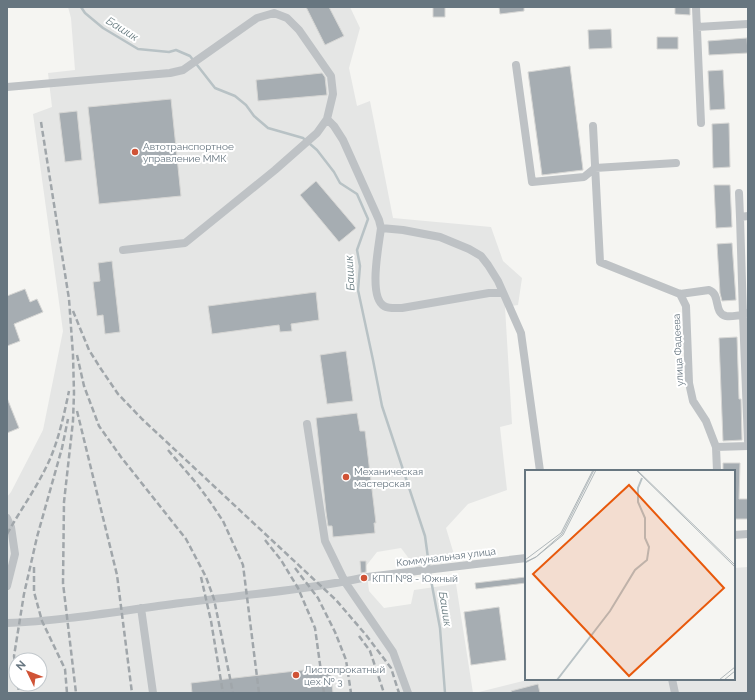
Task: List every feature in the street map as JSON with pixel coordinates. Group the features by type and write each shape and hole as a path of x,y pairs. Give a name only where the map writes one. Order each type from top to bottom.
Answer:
{"street":[{"path":"696,7 701,123"},
{"path":"7,88 170,73 183,70 257,18 274,13 287,18 299,30 331,76 332,94 327,119 318,133 185,243 123,250"},
{"path":"697,27 748,24"},
{"path":"516,65 532,182 584,177 595,168 676,163"},
{"path":"327,119 334,126 343,140 379,220 381,228 375,280 378,299 384,306 391,308 402,308 502,292"},
{"path":"593,126 600,262 680,294 709,290 713,291 719,310 722,314 732,316 746,314"},
{"path":"739,194 744,216 748,441"},
{"path":"381,228 403,230 440,237 469,249 481,256 488,265 498,281 521,333 540,470"},
{"name":"улица Фадеева","path":"680,294 686,306 689,383 693,401 706,421 716,447 717,470"},
{"path":"307,424 325,541 345,582 393,652 408,693"},
{"path":"716,447 748,446"},
{"path":"7,518 11,527 15,554 7,586"},
{"path":"735,535 748,534"},
{"name":"Коммунальная улица","path":"7,623 42,621 247,596 345,582 367,577 525,558"},
{"path":"141,608 153,693"},
{"path":"672,680 675,693"}],"shaded area":[{"path":"68,7 350,7 360,28 349,68 357,106 370,101 393,218 491,227 503,261 522,278 518,305 505,307 512,424 500,427 507,490 468,504 446,528 456,561 416,568 401,548 377,552 366,566 369,591 384,608 411,604 414,590 456,584 473,693 7,693 7,497 43,430 63,331 33,114 52,107 48,73 75,70 71,18"},
{"path":"748,567 748,693 475,693 527,680 735,680 735,568"}],"building":[{"path":"306,7 329,7 344,36 325,45"},
{"path":"433,7 445,7 445,17 433,17"},
{"path":"499,7 524,7 524,11 500,14"},
{"path":"675,7 690,7 690,15 675,14"},
{"path":"611,29 612,48 589,49 588,30"},
{"path":"657,37 678,37 678,49 657,49"},
{"path":"747,38 748,53 709,55 708,41"},
{"path":"570,66 583,170 542,175 528,72"},
{"path":"723,70 725,109 710,110 708,71"},
{"path":"322,73 325,77 327,95 258,101 256,80"},
{"name":"Автотранспортное управление ММК","path":"171,99 181,196 99,204 88,107"},
{"path":"77,111 82,160 65,162 59,113"},
{"path":"729,123 730,167 713,168 712,124"},
{"path":"316,181 356,228 339,242 300,195"},
{"path":"714,185 730,185 732,227 716,228"},
{"path":"732,243 736,300 722,301 720,293 717,244"},
{"path":"112,261 120,332 105,334 103,315 97,316 93,282 100,281 98,263"},
{"path":"25,289 30,302 37,299 43,312 14,324 20,341 7,346 7,296"},
{"path":"316,292 319,320 291,324 292,331 280,332 279,325 212,334 208,306"},
{"path":"737,337 742,440 723,441 719,338"},
{"path":"346,351 353,401 327,404 320,355"},
{"path":"7,398 19,428 7,433"},
{"name":"Механическая мастерская","path":"357,413 360,431 365,431 376,523 374,523 375,533 333,537 332,526 328,526 326,512 316,418"},
{"path":"723,463 740,463 739,499 748,499 748,519 735,519 735,470 723,470"},
{"path":"360,561 366,561 366,572 361,573"},
{"path":"525,577 525,583 476,589 475,583"},
{"path":"499,607 506,660 471,665 464,612"},
{"name":"Листопрокатный цех № 3","path":"330,667 333,693 192,693 191,683"},
{"path":"538,684 540,693 512,693 511,691"}],"waterway":[{"name":"Башик","path":"81,7 85,13 103,28 138,49 169,52 176,50 190,56 215,88 235,96 268,128 303,138 317,150 334,172 340,183 357,194 368,219 357,250 360,266 358,290 382,406 425,536 440,628 445,693"}],"railway":[{"path":"41,122 69,299 73,355 73,421 64,502 63,583 76,693"},
{"path":"73,311 89,350 118,394 142,419 336,600 366,635 391,668 399,693"},
{"path":"77,355 84,386 99,426 121,457 186,539 206,577 214,599 233,693"},
{"path":"7,534 35,488 50,459 59,435 69,391"},
{"path":"77,411 117,575 132,693"},
{"path":"15,652 24,594 37,537 62,448 68,419"},
{"path":"168,450 197,484 223,521 243,565 259,693"},
{"path":"265,540 281,560 298,588 315,628 324,693"},
{"path":"34,567 34,592 42,621 65,669 67,693"},
{"path":"295,568 318,598 335,632 346,660 351,693"},
{"path":"201,577 211,621 223,693"},
{"path":"359,636 370,651 384,693"}],"place":[{"name":"Автотранспортное управление ММК","path":"135,152"},
{"name":"Механическая мастерская","path":"346,477"},
{"name":"КПП №8 - Южный","path":"364,578"},
{"name":"Листопрокатный цех № 3","path":"296,675"}]}
